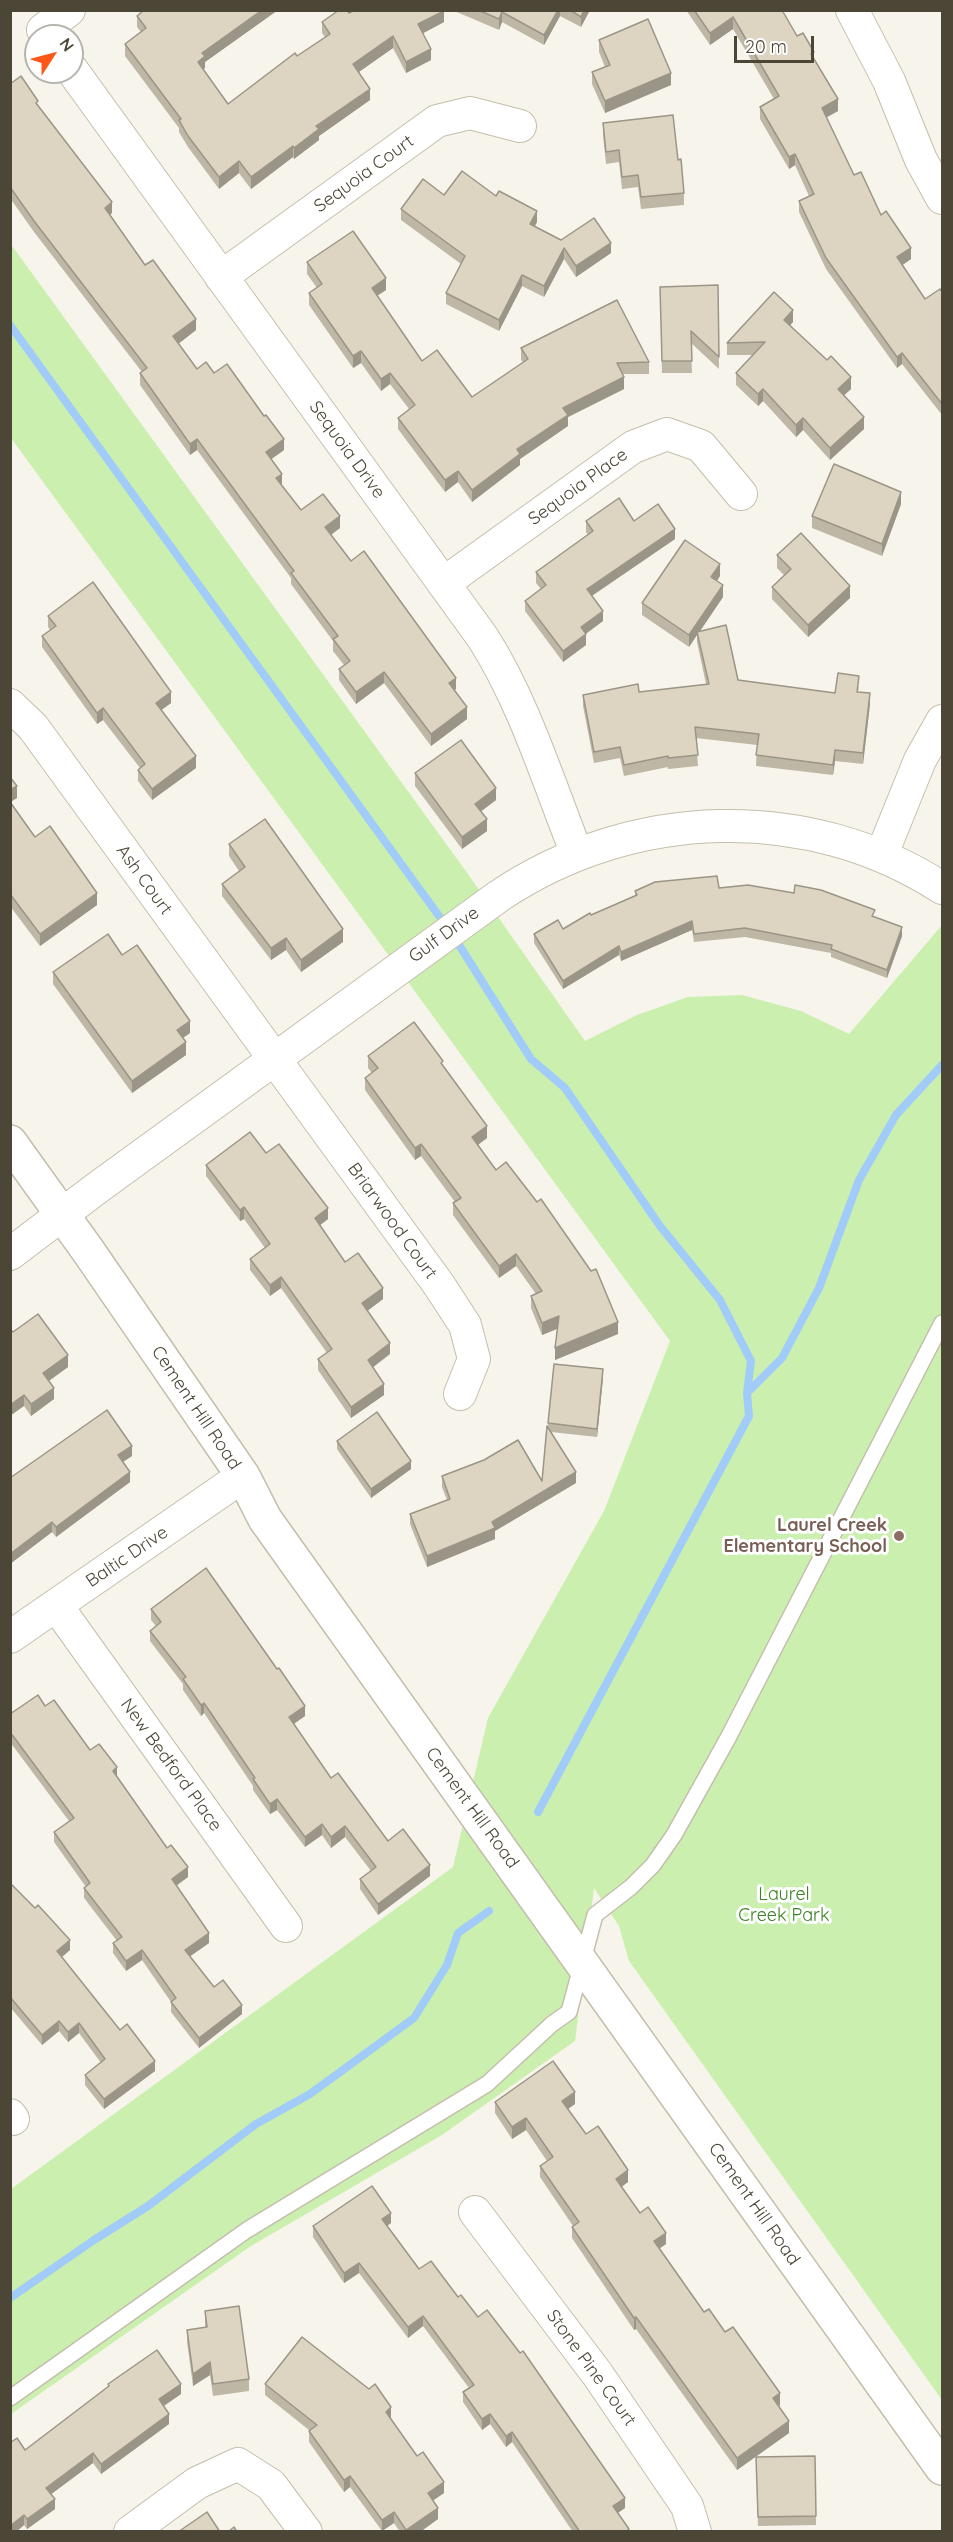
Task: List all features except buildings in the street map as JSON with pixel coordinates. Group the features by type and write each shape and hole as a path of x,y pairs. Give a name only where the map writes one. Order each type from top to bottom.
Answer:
{"street":[{"path":"44,24 69,10"},
{"path":"852,10 889,81 921,160 942,198"},
{"name":"Sequoia Drive","path":"82,84 444,583 500,664 577,854"},
{"name":"Sequoia Court","path":"221,277 437,121 470,113 520,126"},
{"name":"Sequoia Place","path":"444,583 633,447 667,434 701,446 741,494"},
{"name":"Ash Court","path":"10,705 33,727 274,1060"},
{"path":"882,854 920,760 942,721"},
{"name":"Gulf Drive","path":"10,1254 435,941 523,880 577,854 645,833 703,825 789,830 882,854 942,888"},
{"name":"Briarwood Court","path":"274,1060 440,1286 465,1325 474,1359 460,1394"},
{"name":"Cement Hill Road","path":"10,1142 243,1476 265,1519 942,2468"},
{"name":"Baltic Drive","path":"10,1637 243,1476"},
{"name":"New Bedford Place","path":"56,1605 286,1926"},
{"name":"Stone Pine Court","path":"475,2212 604,2384 687,2506 695,2532"},
{"path":"130,2532 197,2483 238,2464 271,2485 306,2532"}],"lane":[{"path":"10,2398 247,2230 487,2085 552,2024 569,2012 595,1915 631,1887 654,1865 693,1804 942,1323"}],"green space":[{"name":"Laurel Creek Park","path":"10,243 468,874 585,1041 637,1015 688,997 742,995 801,1011 849,1034 942,925 942,2400 629,1961 619,1926 594,1888 575,2041 442,2135 251,2246 11,2414 11,2189 453,1867 488,1718 604,1511 670,1341 11,438"}],"waterway":[{"path":"10,325 447,927"},
{"path":"454,937 531,1059 565,1088 660,1226 720,1300 751,1361 747,1393"},
{"path":"538,1812 749,1416 747,1393 782,1358 819,1288 859,1180 896,1115 942,1065"},
{"path":"10,2298 148,2206 256,2124 310,2094 414,2018 447,1965 458,1933 489,1911"}],"place":[{"name":"Laurel Creek Elementary School","path":"899,1536"}]}
